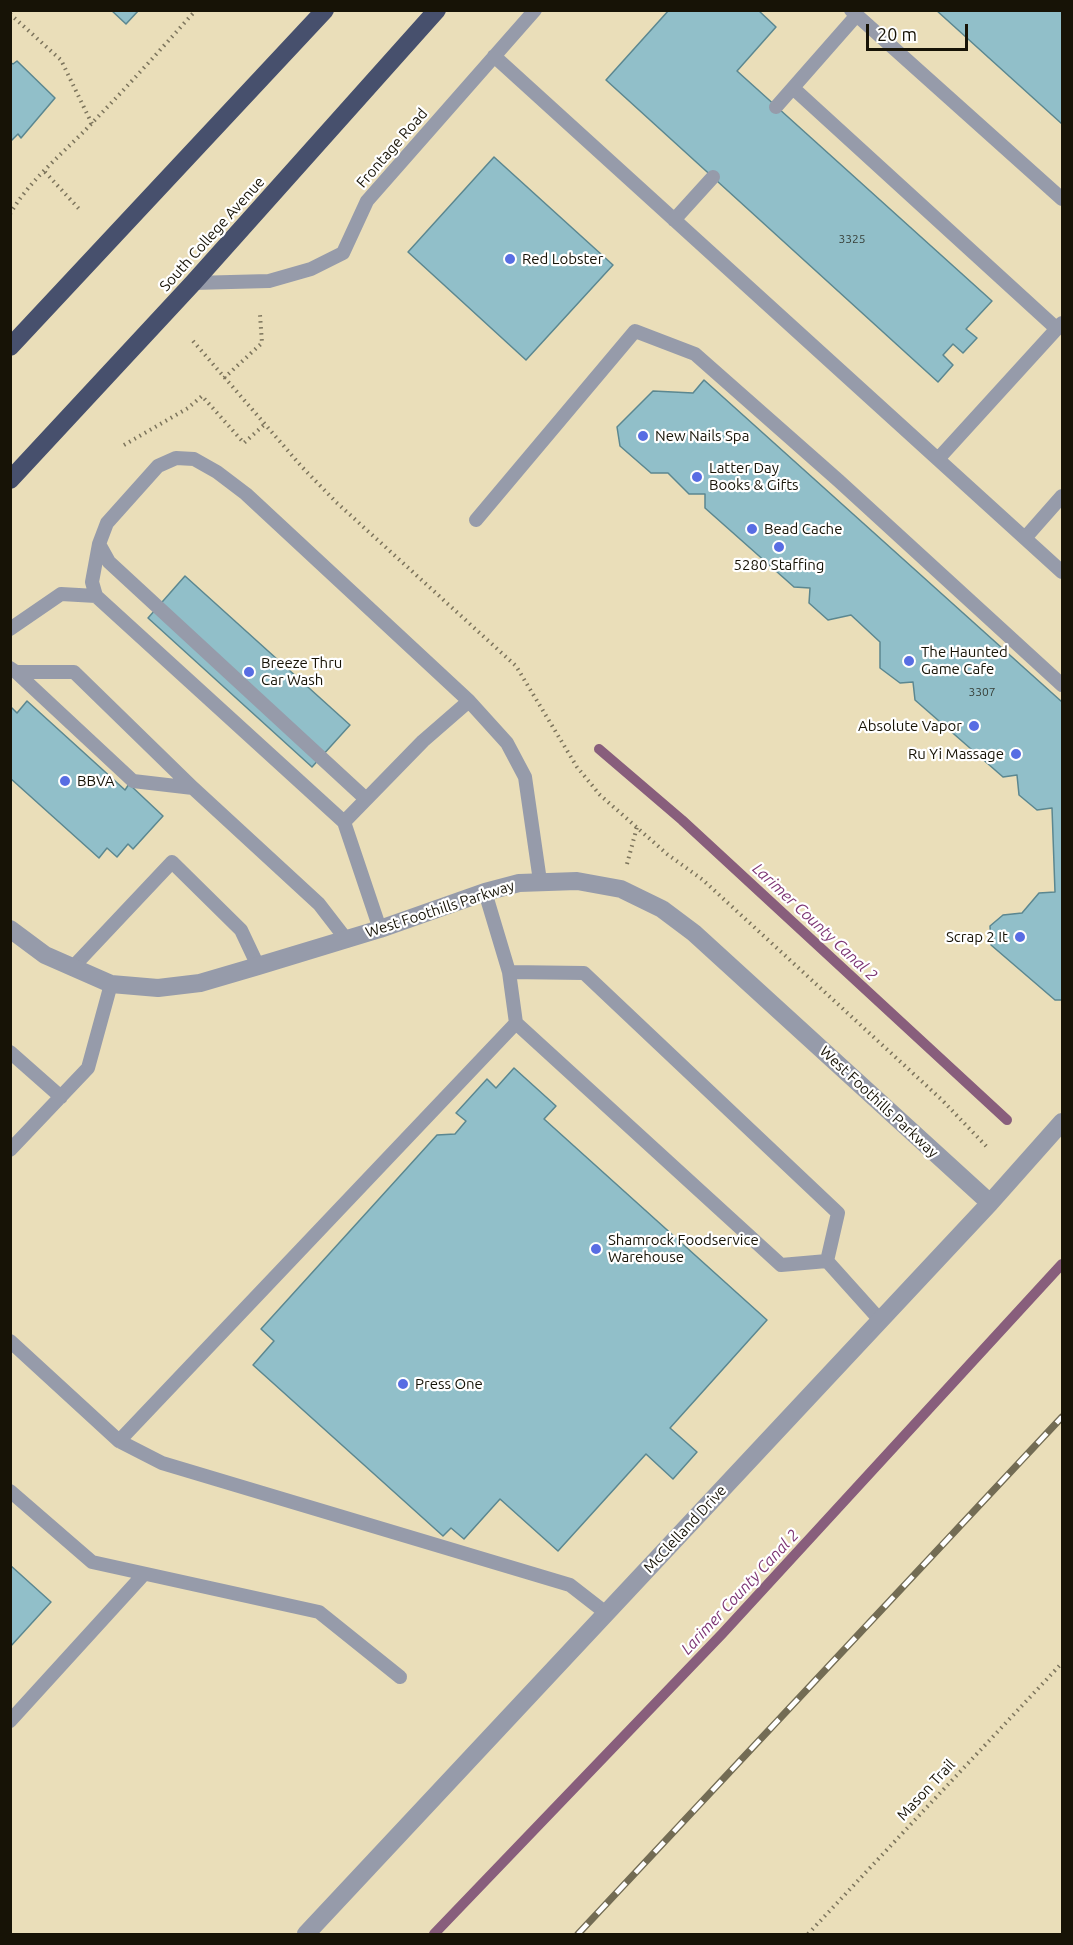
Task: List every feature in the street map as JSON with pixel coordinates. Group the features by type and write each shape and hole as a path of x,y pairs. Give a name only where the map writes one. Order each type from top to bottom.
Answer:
{"highway":[{"path":"10,347 325,10"},
{"name":"South College Avenue","path":"10,480 193,283 437,10"}],"street":[{"name":"West Foothills Parkway","path":"10,929 45,955 111,984 158,988 200,983 380,929 485,892 519,883 577,881 621,889 662,909 694,933 990,1203"},
{"name":"McClelland Drive","path":"306,1935 990,1203 1062,1122"}],"lane":[{"name":"Frontage Road","path":"193,283 269,281 311,269 344,253 368,201 536,10"},
{"path":"776,106 854,13 1062,199"},
{"path":"494,56 1062,572"},
{"path":"793,88 1060,326 938,459"},
{"path":"674,220 713,177"},
{"path":"476,520 635,331 695,354 839,481 1062,685"},
{"path":"380,929 344,822 96,596 92,582 99,544 107,523 158,466 176,458 194,459 217,472 246,494 470,701 507,743 525,777 540,881"},
{"path":"1025,538 1062,496"},
{"path":"99,544 109,562 366,799"},
{"path":"10,629 61,594 96,596"},
{"path":"13,670 133,781 193,788"},
{"path":"13,670 74,672 193,788 319,904 346,939"},
{"path":"344,822 423,741 470,701"},
{"path":"73,967 172,862 241,930 258,966"},
{"path":"485,892 509,972 516,1023 781,1265 827,1261"},
{"path":"509,972 584,973 838,1213 827,1261"},
{"path":"10,1150 88,1068 111,984"},
{"path":"119,1441 516,1023"},
{"path":"10,1052 61,1097"},
{"path":"827,1261 880,1320"},
{"path":"10,1341 119,1441 162,1463 570,1585 606,1613"},
{"path":"10,1491 92,1562 319,1612 400,1677"},
{"path":"10,1721 144,1574"}],"path":[{"path":"10,214 17,202 63,150 92,124 196,10"},
{"path":"10,14 61,60 92,124"},
{"path":"45,172 81,211"},
{"path":"224,378 262,343 260,315"},
{"path":"193,341 336,502 516,666 577,767 600,795 667,854 704,880 942,1100 987,1147"},
{"path":"124,445 188,408 202,396 244,443 265,424"},
{"path":"621,889 637,827"},
{"name":"Mason Trail","path":"808,1935 1062,1663"}],"building":[{"path":"111,10 139,10 126,24"},
{"path":"669,10 758,10 776,27 737,71 992,301 966,329 977,338 963,353 953,344 943,355 953,365 938,382 606,80"},
{"path":"936,10 1062,10 1062,124"},
{"path":"17,61 55,98 21,138 18,134 10,142 10,62 13,64"},
{"name":"Red Lobster","path":"494,157 613,265 526,360 408,252"},
{"path":"704,380 1062,702 1062,1000 1055,1000 991,945 990,926 1003,915 1022,913 1039,893 1055,892 1052,808 1037,810 1019,795 1017,775 1003,777 915,700 913,682 900,683 880,668 880,642 851,615 828,620 809,603 810,588 794,587 705,508 705,494 689,494 668,473 651,473 620,446 617,427 653,391 693,393"},
{"name":"Breeze Thru Car Wash","path":"185,576 350,725 312,767 148,618"},
{"name":"BBVA","path":"27,701 125,790 129,784 163,816 133,849 128,844 117,857 107,848 99,858 10,778 10,710 12,708 17,713"},
{"path":"514,1068 556,1106 544,1119 767,1320 670,1428 697,1452 673,1479 646,1454 558,1551 500,1499 464,1539 451,1528 443,1536 253,1365 274,1341 261,1329 437,1135 455,1134 466,1121 456,1113 487,1079 496,1088"},
{"path":"10,1565 51,1602 10,1647"}],"waterway":[{"name":"Larimer County Canal 2","path":"599,749 682,820 1007,1120"},
{"name":"Larimer County Canal 2","path":"434,1934 722,1634 1062,1264"}],"railway":[{"path":"578,1934 1062,1417"}],"place":[{"name":"Red Lobster","path":"510,259"},
{"name":"New Nails Spa","path":"643,436"},
{"name":"Latter Day Books & Gifts","path":"697,477"},
{"name":"Bead Cache","path":"752,529"},
{"name":"5280 Staffing","path":"779,547"},
{"name":"The Haunted Game Cafe","path":"909,661"},
{"name":"Breeze Thru Car Wash","path":"249,672"},
{"name":"Absolute Vapor","path":"974,726"},
{"name":"Ru Yi Massage","path":"1016,754"},
{"name":"BBVA","path":"65,781"},
{"name":"Scrap 2 It","path":"1020,937"},
{"name":"Shamrock Foodservice Warehouse","path":"596,1249"},
{"name":"Press One","path":"403,1384"}]}
